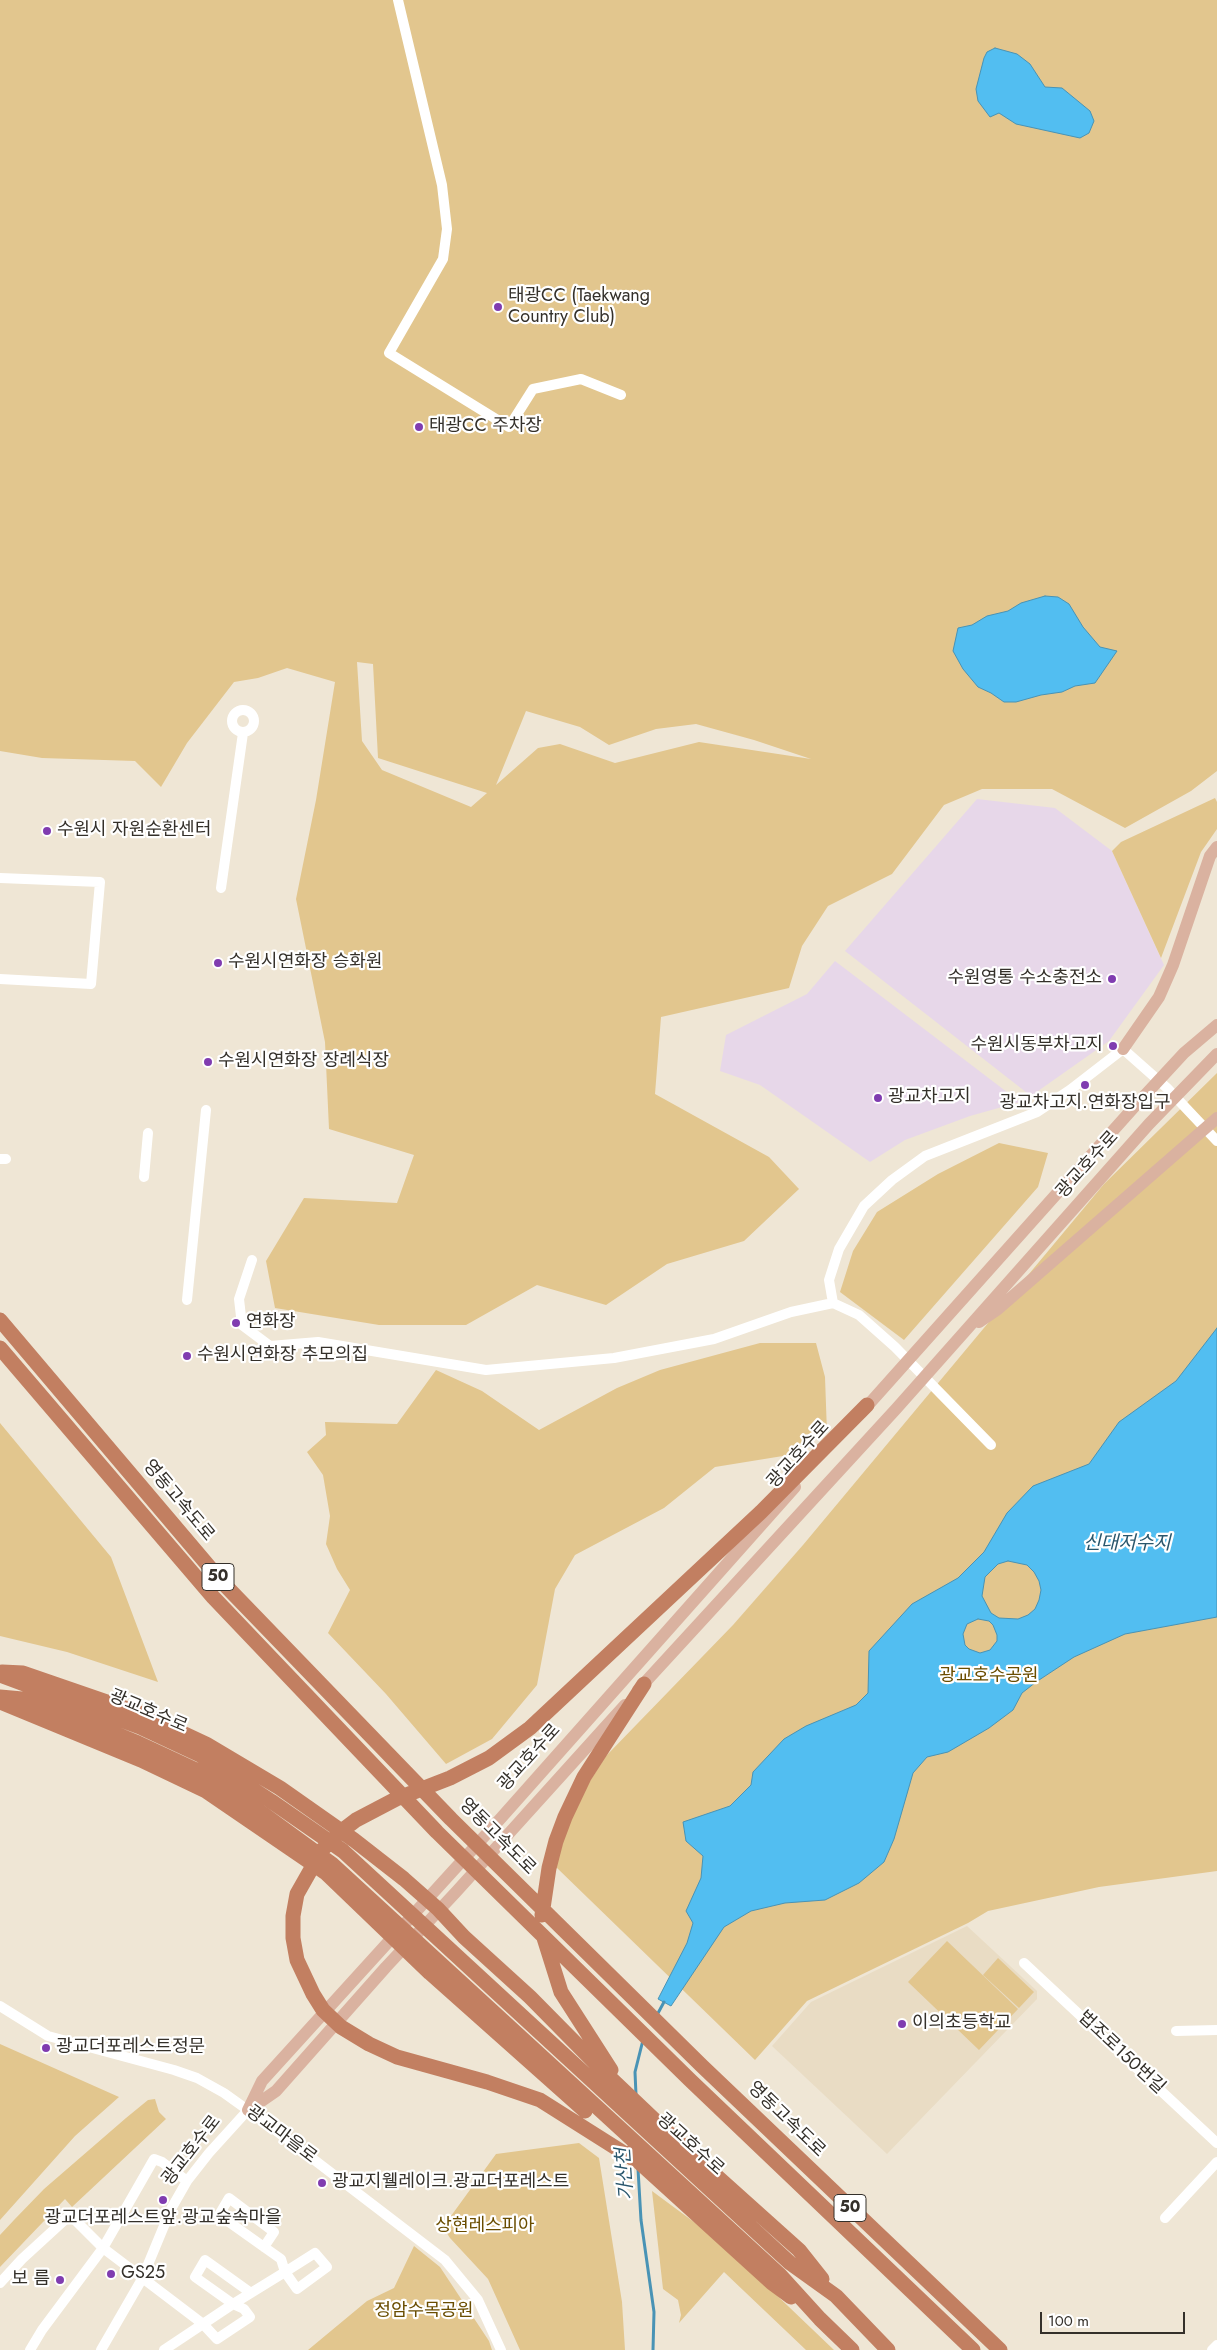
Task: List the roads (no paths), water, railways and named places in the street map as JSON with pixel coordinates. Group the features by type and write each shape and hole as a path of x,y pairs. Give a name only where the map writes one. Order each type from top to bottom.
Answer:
{"highway":[{"name":"영동고속도로","path":"0,1320 223,1583 451,1819 702,2066 1000,2350"},
{"name":"영동고속도로","path":"0,1348 213,1598 437,1832 690,2080 973,2350"},
{"path":"604,2134 540,2100 487,2082 397,2057 369,2044 341,2027 323,2010 297,1960 293,1938 293,1916 297,1894 322,1850 339,1832 356,1820 396,1799 450,1778 489,1758 530,1728 761,1512 873,1400"},
{"path":"0,1673 23,1673 107,1701 142,1714 206,1744 280,1788 354,1840 427,1898 464,1936 606,2068 623,2089 663,2128 799,2250 836,2296"},
{"name":"광교호수로","path":"0,1673 138,1743 196,1770 262,1813 332,1864 780,2275 820,2319 852,2350"},
{"path":"606,2068 561,1992 545,1945 541,1920 556,1841 565,1817 584,1777 644,1684"},
{"name":"광교호수로","path":"0,1697 58,1703 140,1727 200,1756 271,1801 343,1852 790,2263 836,2296 888,2350"},
{"path":"0,1702 141,1760 206,1790 326,1873 604,2134 667,2187 772,2282 820,2319"}],"main road":[{"path":"1123,1049 1159,997 1173,965 1210,856 1217,847"},
{"path":"1203,879 1217,862"},
{"name":"광교호수로","path":"248,2110 262,2082 501,1818 1135,1106 1184,1053 1217,1025"},
{"name":"광교호수로","path":"248,2110 276,2091 438,1909 456,1892 896,1409 1149,1124 1217,1054"},
{"path":"963,1333 998,1309 1217,1118"}],"street":[{"path":"398,0 442,185 446,241 443,259 389,353 508,428 533,390 581,379 621,395"},
{"path":"221,888 243,733"},
{"path":"0,878 100,882 91,984 0,979"},
{"path":"832,1303 829,1280 839,1249 864,1206 892,1180 924,1156 1038,1112 1123,1049 1167,1088 1217,1140"},
{"path":"187,1300 206,1110"},
{"path":"144,1176 148,1133"},
{"path":"252,1260 239,1299 242,1326 270,1346 318,1342 486,1370 614,1358 705,1341 791,1312 832,1303 859,1315 895,1346 991,1445"},
{"name":"법조로150번길","path":"1024,1963 1217,2143"},
{"name":"광교마을로","path":"0,2006 48,2036 197,2078 248,2110 445,2260 478,2300 501,2350"},
{"path":"1176,2031 1217,2030"},
{"name":"광교호수로","path":"101,2350 142,2279 171,2210 187,2181 248,2110"},
{"path":"30,2350 47,2323 104,2248 154,2159 162,2162 187,2181"},
{"path":"1165,2218 1217,2162"},
{"path":"164,2350 285,2272 281,2259 264,2247 220,2215 230,2198 274,2232 264,2247"},
{"path":"0,2283 22,2259 70,2215 104,2248 203,2324 217,2339 250,2318 244,2309 233,2304 195,2278 205,2260 251,2293"},
{"path":"1212,2350 1217,2345"}],"water":[{"path":"995,48 1017,54 1030,64 1045,87 1062,88 1090,111 1094,121 1089,133 1080,138 1016,124 999,113 990,117 978,101 976,89 984,58 987,52"},
{"path":"1045,596 1058,597 1069,604 1083,627 1100,647 1117,651 1095,683 1075,686 1062,692 1041,695 1016,702 1004,702 978,687 963,669 953,651 958,628 972,625 987,616 1008,611 1021,603"},
{"name":"신대저수지","path":"1217,1328 1217,1617 1125,1634 1074,1657 1036,1682 1022,1693 1013,1710 989,1728 948,1752 927,1757 913,1773 894,1839 884,1862 859,1883 825,1900 785,1903 751,1911 724,1927 671,2006 658,1999 687,1943 693,1923 686,1911 701,1878 703,1856 686,1841 683,1822 730,1806 751,1785 753,1772 784,1739 806,1726 856,1705 868,1693 869,1651 912,1604 958,1578 984,1552 1007,1513 1033,1486 1089,1464 1119,1422 1176,1381","holes":["1008,1561 1027,1565 1034,1572 1041,1590 1035,1609 1028,1615 1018,1619 999,1618 991,1613 982,1596 985,1577 998,1564","978,1619 989,1621 997,1635 997,1641 990,1650 980,1653 969,1649 965,1645 963,1634 967,1624"]}],"waterway":[{"name":"가산천","path":"657,2015 664,2002"},
{"name":"가산천","path":"636,2095 635,2072 643,2040"},
{"name":"가산천","path":"638,2169 641,2220 654,2312 653,2350"}],"place":[{"name":"태광CC (Taekwang Country Club)","path":"498,307"},
{"name":"태광CC 주차장","path":"419,427"},
{"name":"수원시 자원순환센터","path":"47,831"},
{"name":"수원시연화장 승화원","path":"218,963"},
{"name":"수원영통 수소충전소","path":"1112,979"},
{"name":"수원시동부차고지","path":"1113,1046"},
{"name":"수원시연화장 장례식장","path":"208,1062"},
{"name":"광교차고지.연화장입구","path":"1085,1085"},
{"name":"광교차고지","path":"878,1098"},
{"name":"연화장","path":"236,1323"},
{"name":"수원시연화장 추모의집","path":"187,1356"},
{"name":"이의초등학교","path":"902,2024"},
{"name":"광교더포레스트정문","path":"46,2048"},
{"name":"광교지웰레이크.광교더포레스트","path":"322,2183"},
{"name":"광교더포레스트앞.광교숲속마을","path":"163,2200"},
{"name":"GS25","path":"111,2274"},
{"name":"보 름","path":"60,2280"}],"park label":[{"name":"광교호수공원","path":"989,1677"},
{"name":"상현레스피아","path":"485,2227"},
{"name":"정암수목공원","path":"424,2312"}]}
